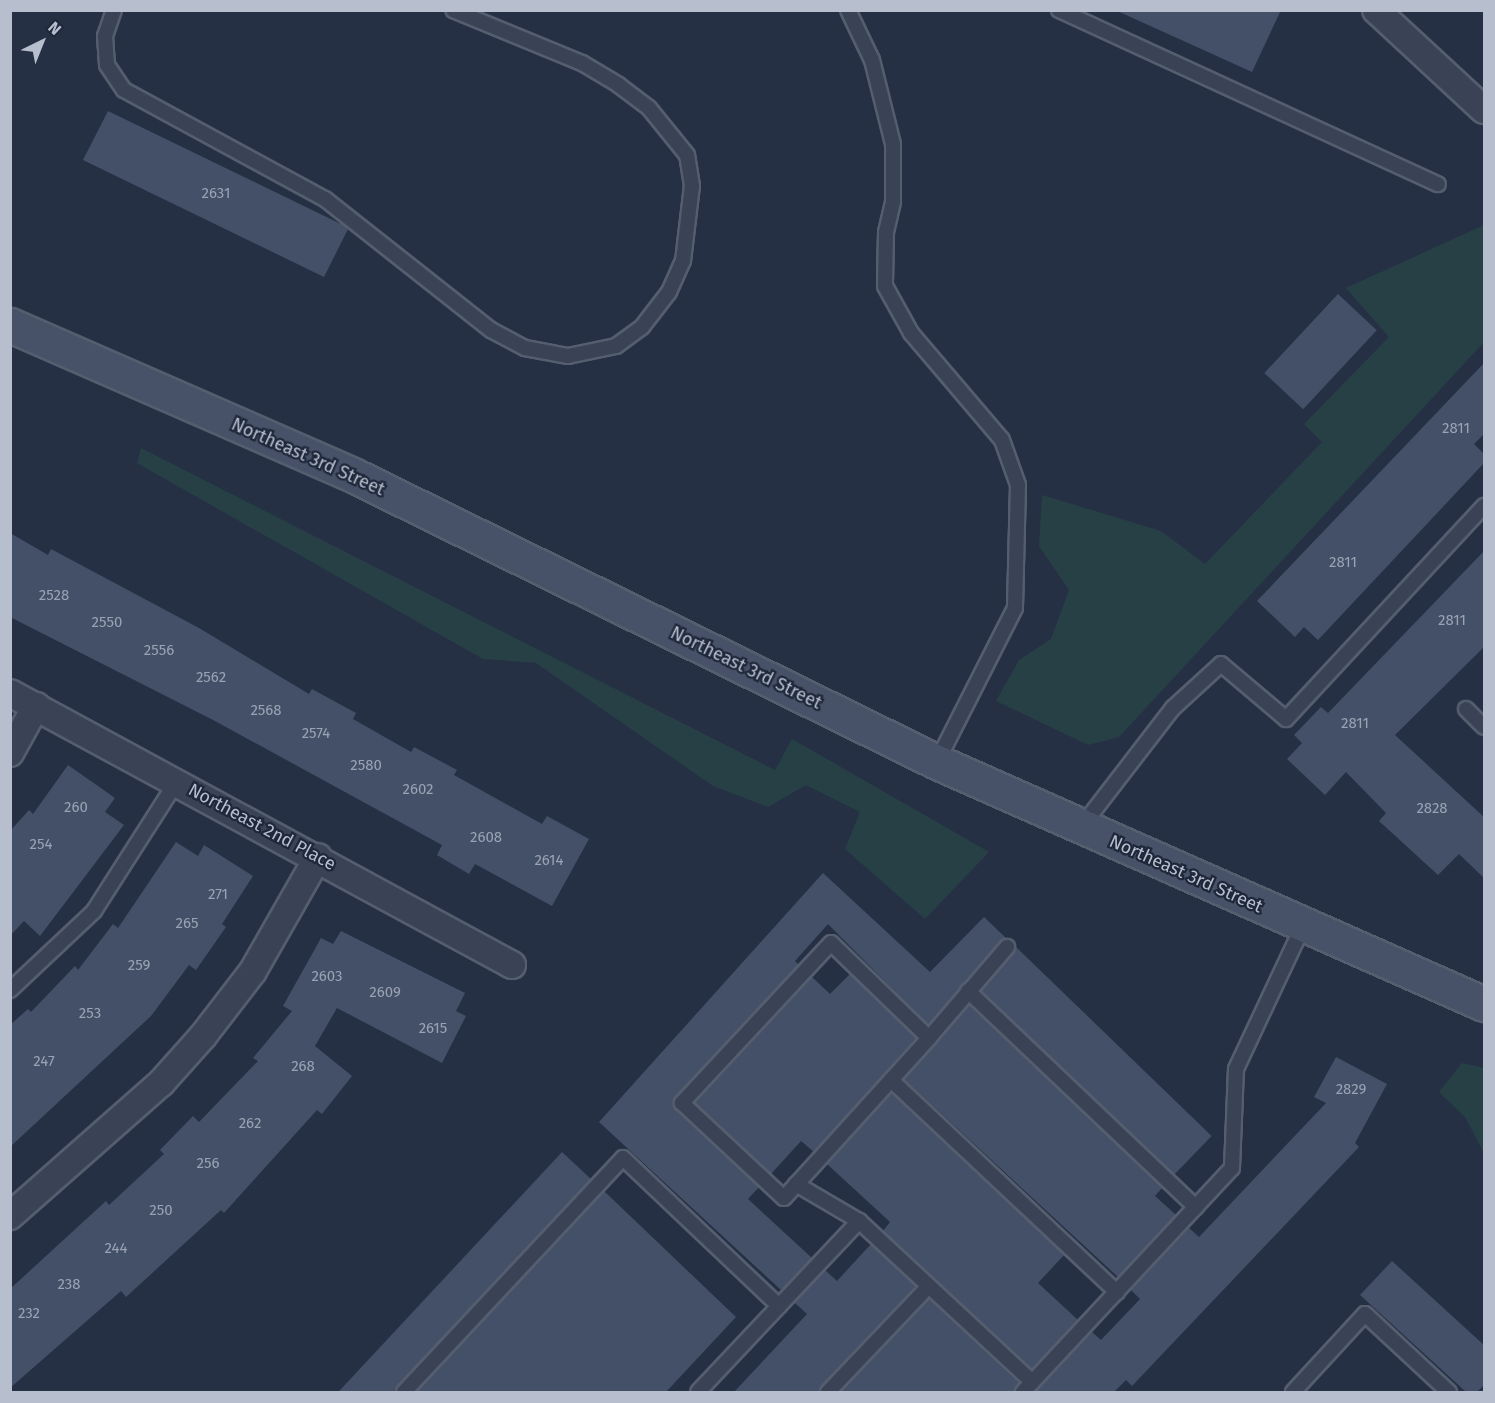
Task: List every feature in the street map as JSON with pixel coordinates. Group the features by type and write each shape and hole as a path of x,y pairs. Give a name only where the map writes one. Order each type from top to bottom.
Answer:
{"main road":[{"name":"Northeast 3rd Street","path":"10,325 353,475 937,762 1081,828 1485,1004"}],"street":[{"path":"1376,10 1485,110"},
{"name":"Northeast 2nd Place","path":"10,693 318,857 512,965"},
{"path":"10,753 36,706"},
{"path":"10,1216 161,1083 203,1036 252,971 318,857"}],"lane":[{"path":"114,10 105,36 107,65 124,90 325,199 491,330 525,348 568,356 616,346 642,327 662,301 683,261 692,186 687,155 649,108 619,85 582,63 453,10"},
{"path":"848,10 872,60 893,144 893,201 886,232 885,286 911,333 1002,440 1018,485 1015,608 937,762"},
{"path":"1059,10 1438,184"},
{"path":"1081,828 1173,708 1221,664 1286,719 1485,506"},
{"path":"1466,709 1485,727"},
{"path":"10,990 94,911 177,781"},
{"path":"796,1184 859,1221 929,1286 1028,1387 1233,1168 1236,1069 1303,926"},
{"path":"929,1038 831,943 682,1103 783,1198 929,1038 1007,947"},
{"path":"968,991 1196,1207"},
{"path":"891,1080 1117,1292"},
{"path":"404,1392 623,1158 779,1306"},
{"path":"698,1392 859,1221"},
{"path":"828,1392 929,1286"},
{"path":"1293,1392 1365,1314 1449,1392"}],"green space":[{"path":"1484,225 1484,342 1119,737 1088,745 996,701 1019,660 1051,639 1069,590 1039,546 1042,495 1161,531 1205,564 1322,442 1304,424 1389,337 1346,288"},
{"path":"141,448 775,770 792,739 989,852 925,919 845,849 860,812 806,785 768,807 713,786 536,663 483,659 137,463"},
{"path":"1462,1063 1484,1068 1484,1153 1465,1117 1439,1092"}],"building":[{"path":"1115,10 1281,10 1252,72"},
{"path":"108,111 345,226 348,229 324,277 83,160"},
{"path":"1338,294 1377,330 1303,409 1264,373"},
{"path":"1485,362 1485,433 1474,444 1485,455 1485,462 1318,640 1304,627 1295,637 1257,601"},
{"path":"10,533 48,555 51,549 199,628 309,694 312,689 356,713 353,719 411,752 414,747 457,770 454,775 542,824 547,816 589,839 552,906 475,864 469,874 437,855 442,845 215,721 10,617"},
{"path":"1485,550 1485,646 1395,735 1485,818 1485,879 1459,854 1438,875 1379,821 1386,813 1346,772 1325,795 1287,759 1302,743 1294,735 1321,707 1328,713"},
{"path":"68,765 115,798 105,812 124,825 40,936 24,921 10,936 10,831 29,810 33,814"},
{"path":"176,842 198,856 204,845 253,876 222,924 226,927 196,970 189,965 151,1016 10,1147 10,1025 28,1009 31,1012 75,966 78,970 113,924 118,928"},
{"path":"823,873 930,972 984,917 1006,938 928,1025 828,924 795,961 799,965 675,1097 676,1110 759,1187 748,1199 812,1258 781,1290 599,1122"},
{"path":"341,931 465,993 456,1011 466,1016 442,1063 337,1008 315,1046 352,1076 322,1114 317,1110 224,1213 221,1210 126,1297 121,1291 10,1388 10,1289 106,1201 109,1205 164,1154 160,1150 193,1116 199,1122 258,1061 253,1058 292,1011 283,1006 321,938 333,944"},
{"path":"1016,947 1212,1136 1173,1176 977,987"},
{"path":"850,974 916,1038 814,1152 801,1141 771,1174 695,1103 812,977 830,994"},
{"path":"969,1005 1162,1188 1155,1196 1176,1215 1118,1277 904,1079"},
{"path":"1336,1057 1387,1084 1355,1143 1359,1147 1132,1386 1126,1380 1114,1392 1035,1392 1092,1332 1101,1340 1140,1299 1131,1290 1189,1228 1199,1237 1326,1103 1314,1097"},
{"path":"891,1093 1064,1255 1038,1283 1078,1320 1032,1369 883,1231 890,1222 827,1164"},
{"path":"562,1152 591,1179 393,1392 339,1391"},
{"path":"604,1191 736,1317 666,1392 416,1392"},
{"path":"871,1244 916,1286 819,1392 734,1392 807,1314 795,1303 825,1270 837,1281"},
{"path":"1392,1261 1485,1346 1485,1384 1477,1392 1466,1392 1360,1295"},
{"path":"929,1299 1019,1383 1014,1392 840,1392"}]}
